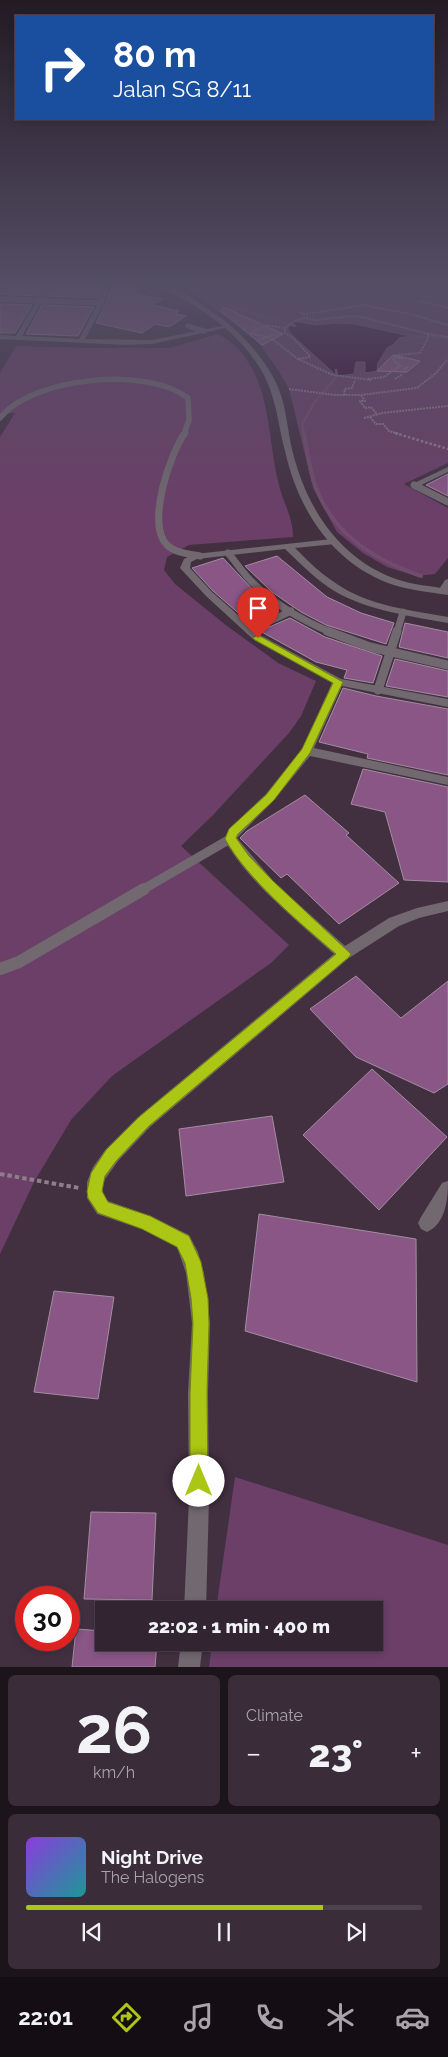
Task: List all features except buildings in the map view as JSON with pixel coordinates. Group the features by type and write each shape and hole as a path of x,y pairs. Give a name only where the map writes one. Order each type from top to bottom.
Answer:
{"street":[{"path":"260,360 272,380 278,396 289,456 299,487 314,516 332,542 352,559 384,577 408,585 446,589"},
{"path":"414,485 448,469"},
{"path":"332,542 200,556 191,559 186,565 187,571 249,632 338,682 448,703"},
{"path":"289,548 340,590 369,603 403,612 448,620"},
{"path":"338,682 306,751 270,797 233,832 230,839 244,859 344,954"},
{"path":"306,751 448,781"},
{"path":"195,1601 199,1499 198,1393 201,1323 200,1298 193,1262 183,1241 145,1222 103,1208 95,1198 94,1191 98,1173 112,1155 144,1122 344,954 394,922 448,906"},
{"path":"427,1223 448,1189"},
{"path":"189,1667 191,1651"}],"lane":[{"path":"0,418 12,404 47,389 68,384 102,380 131,380 154,383 176,389 188,398 190,414 187,429 177,443 164,487 160,509 161,535 168,546 200,556"},
{"path":"414,485 448,502"},
{"path":"228,553 254,585 312,625 345,640 389,654 448,665"},
{"path":"249,632 291,611"},
{"path":"378,690 403,612"},
{"path":"0,968 19,962 230,839"}],"path":[{"path":"299,360 318,370 340,378 371,380"},
{"path":"365,380 385,377 400,366 394,362 394,360"},
{"path":"289,389 326,394 361,395 417,388 436,373 447,360"},
{"path":"404,370 409,366"},
{"path":"395,370 399,371"},
{"path":"395,379 402,374"},
{"path":"344,395 345,388 352,388 355,380"},
{"path":"361,395 365,401 360,402 365,408 371,407 377,414"},
{"path":"364,418 382,413 448,406"},
{"path":"370,417 376,424 383,424 389,431 448,449"},
{"path":"0,1174 94,1191"}],"shaded area":[{"path":"8,360 246,360 258,380 264,400 278,481 293,529 293,537 189,545 167,557 164,570 175,584 227,626 278,663 316,681 301,716 289,733 213,815 181,846 289,945 271,963 112,1076 71,1120 34,1182 0,1254 0,437 15,413 0,414 0,373"},
{"path":"271,360 448,360 448,463 404,484 448,508 448,558 435,574 416,576 387,567 363,553 337,532 313,488 289,389"},
{"path":"319,360 380,360 377,371 365,373 365,362 356,362 354,374 337,376"},
{"path":"235,1477 448,1545 448,1667 209,1667 211,1651 383,1651 383,1601 217,1601"}],"waterway":[{"path":"304,434 302,424 315,402 337,376 336,370"},
{"path":"304,433 309,464 321,500 342,530 370,552 421,576"}],"route":[{"path":"199,1481 198,1393 201,1323 200,1298 193,1262 183,1241 145,1222 110,1212 103,1208 95,1198 94,1191 98,1173 112,1155 144,1122 344,954 244,859 230,839 233,832 244,820 270,797 306,751 338,682 258,638"}]}
